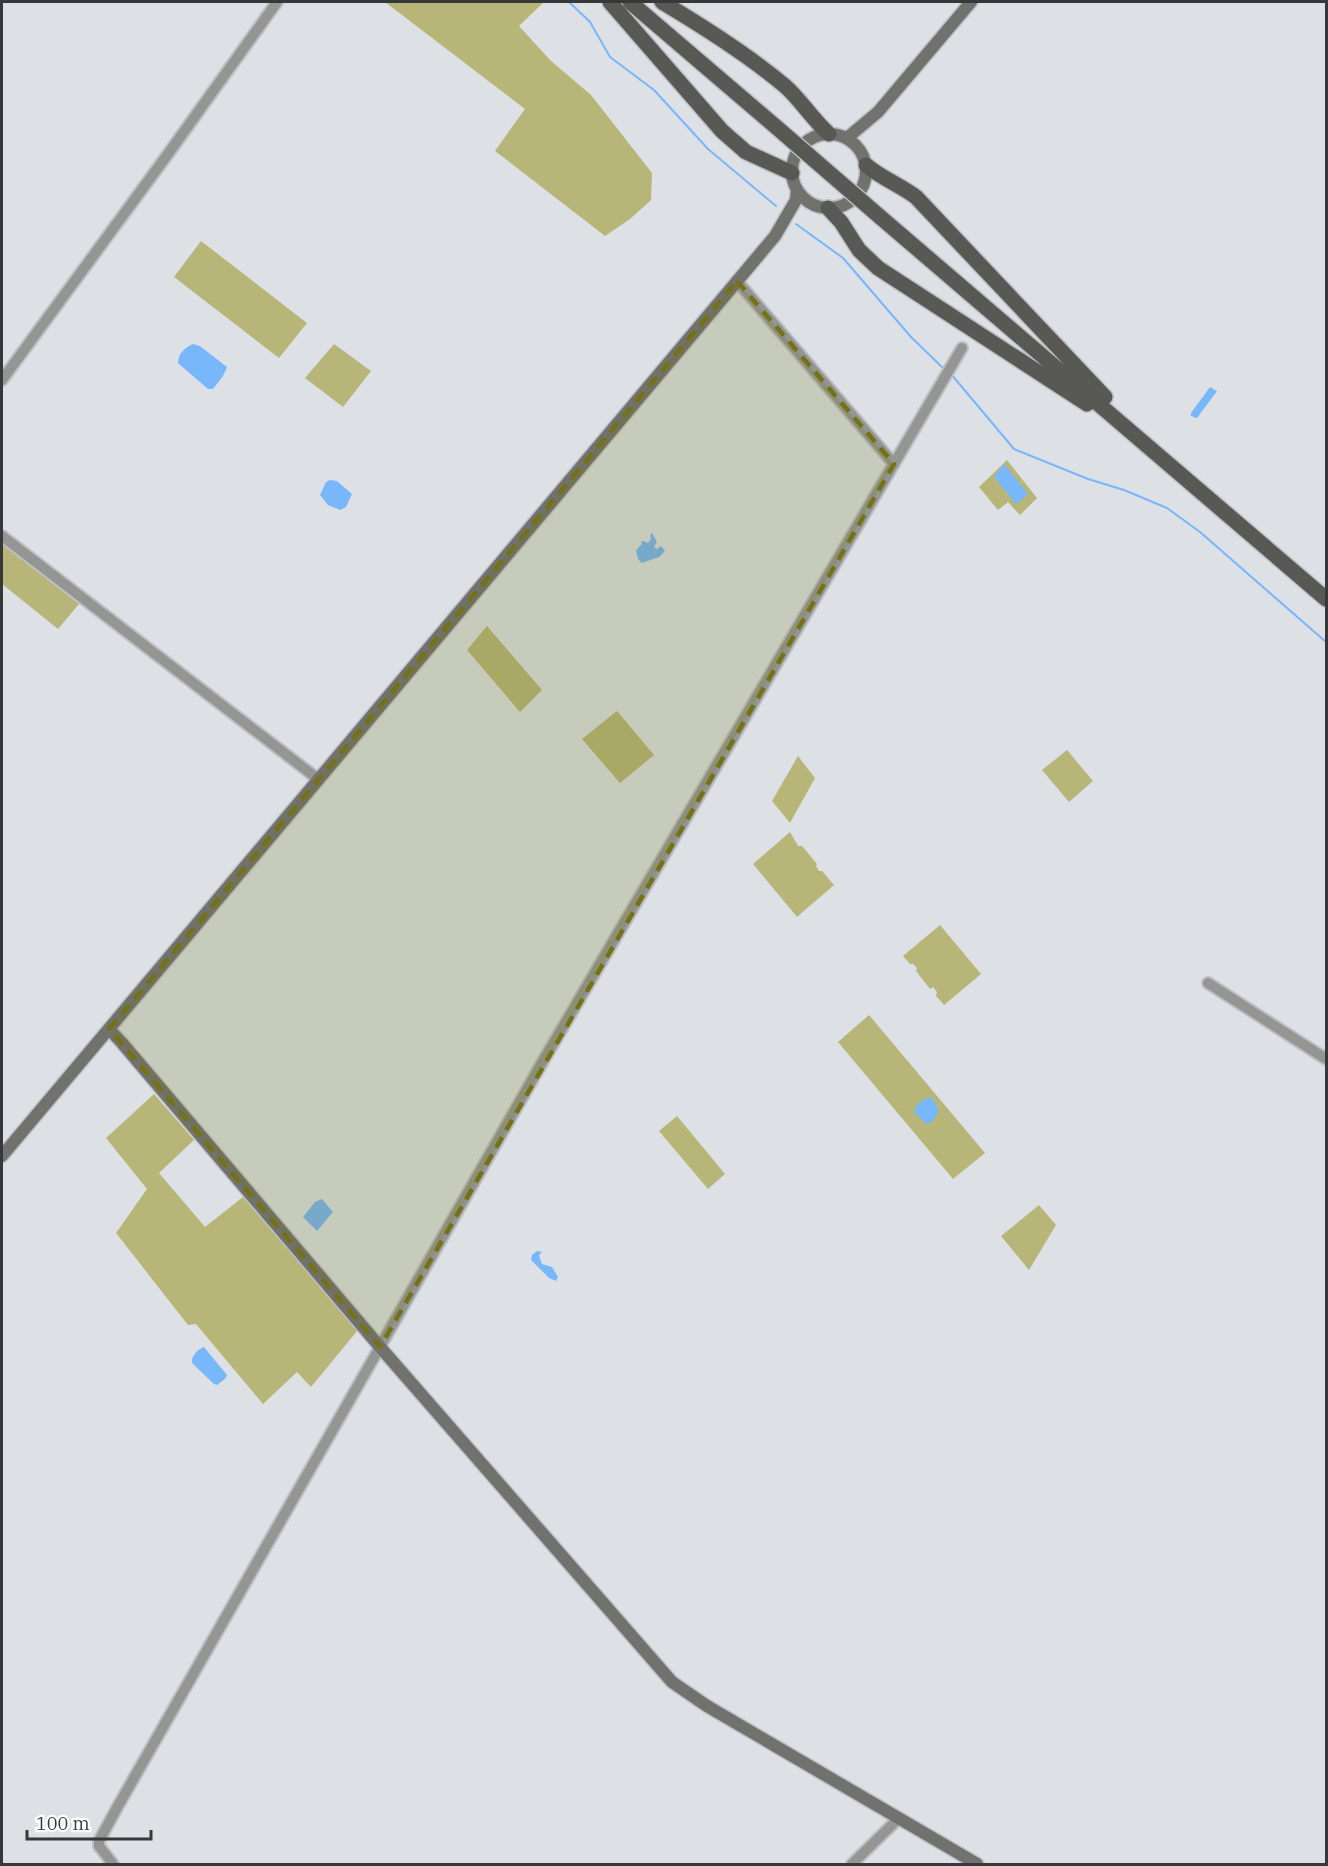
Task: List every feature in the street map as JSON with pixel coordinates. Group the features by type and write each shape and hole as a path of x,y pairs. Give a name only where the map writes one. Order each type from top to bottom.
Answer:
{"main road":[{"path":"610,2 722,131 746,152 792,173"},
{"path":"630,2 1326,599"},
{"path":"662,2 715,34 784,86 802,102 829,134"},
{"path":"847,138 878,112 971,2"},
{"path":"859,149 878,112"},
{"path":"829,134 847,138 859,149 866,165 874,172 899,185 929,210 1115,408 1139,438 878,268 860,250 834,213 805,199 797,189 792,173 793,161 798,150 806,141 817,136 829,134"},
{"path":"2,1156 775,236 806,208 846,204 860,192 864,183 866,165"},
{"path":"775,236 796,200 797,189"},
{"path":"109,1029 672,1682 693,1697 977,1864"}],"street":[{"path":"2,380 277,2"},
{"path":"737,281 894,464"},
{"path":"113,1864 99,1846 99,1841 542,1063 962,348"},
{"path":"2,536 318,779"},
{"path":"1208,983 1326,1059"},
{"path":"852,1864 899,1818"}],"highlighted area":[{"path":"737,281 894,464 380,1347 109,1029"}],"shaded area":[{"path":"385,2 544,2 519,26 550,60 591,95 652,173 651,200 630,219 605,236 495,151 525,109"},
{"path":"201,241 307,323 279,358 174,277"},
{"path":"334,344 371,371 343,407 305,378"},
{"path":"1007,460 1037,498 1020,515 1008,502 998,510 979,487"},
{"path":"2,544 79,604 58,629 2,584"},
{"path":"487,626 542,690 520,712 467,650"},
{"path":"617,711 654,755 620,783 582,739"},
{"path":"1067,750 1093,781 1069,802 1042,770"},
{"path":"798,756 815,778 790,823 772,801"},
{"path":"790,832 798,846 802,846 817,864 819,871 822,871 834,885 797,917 753,864"},
{"path":"940,925 981,974 944,1005 936,996 937,992 933,987 930,989 916,971 917,968 903,956"},
{"path":"869,1015 985,1153 953,1179 838,1042"},
{"path":"154,1094 194,1140 159,1173 205,1227 243,1197 358,1330 311,1387 297,1372 263,1404 196,1324 188,1325 116,1233 147,1189 106,1138"},
{"path":"677,1116 725,1174 708,1189 659,1131"},
{"path":"1039,1205 1056,1225 1029,1270 1001,1236"}],"water":[{"path":"193,344 200,346 227,367 213,389 208,389 178,363 182,351"},
{"path":"1210,387 1217,391 1197,418 1191,416 1191,413"},
{"path":"1004,464 1028,494 1016,504 994,477"},
{"path":"337,481 352,494 346,507 340,510 328,505 320,495 326,482"},
{"path":"652,533 657,542 654,547 657,549 661,546 665,551 659,557 642,563 638,559 636,550 642,544 641,542 648,543"},
{"path":"932,1097 939,1111 932,1122 926,1124 914,1112 920,1102"},
{"path":"322,1199 333,1212 317,1231 303,1217 315,1202"},
{"path":"537,1251 542,1252 539,1255 542,1264 552,1267 558,1277 556,1281 549,1278 531,1260 532,1255"},
{"path":"204,1347 227,1375 217,1385 192,1363 195,1353"}],"waterway":[{"path":"569,2 590,22 610,57 654,90 708,149 776,206"},
{"path":"796,224 843,258 911,337 943,368"},
{"path":"951,374 1014,449 1167,508 1200,532 1326,642"}]}
